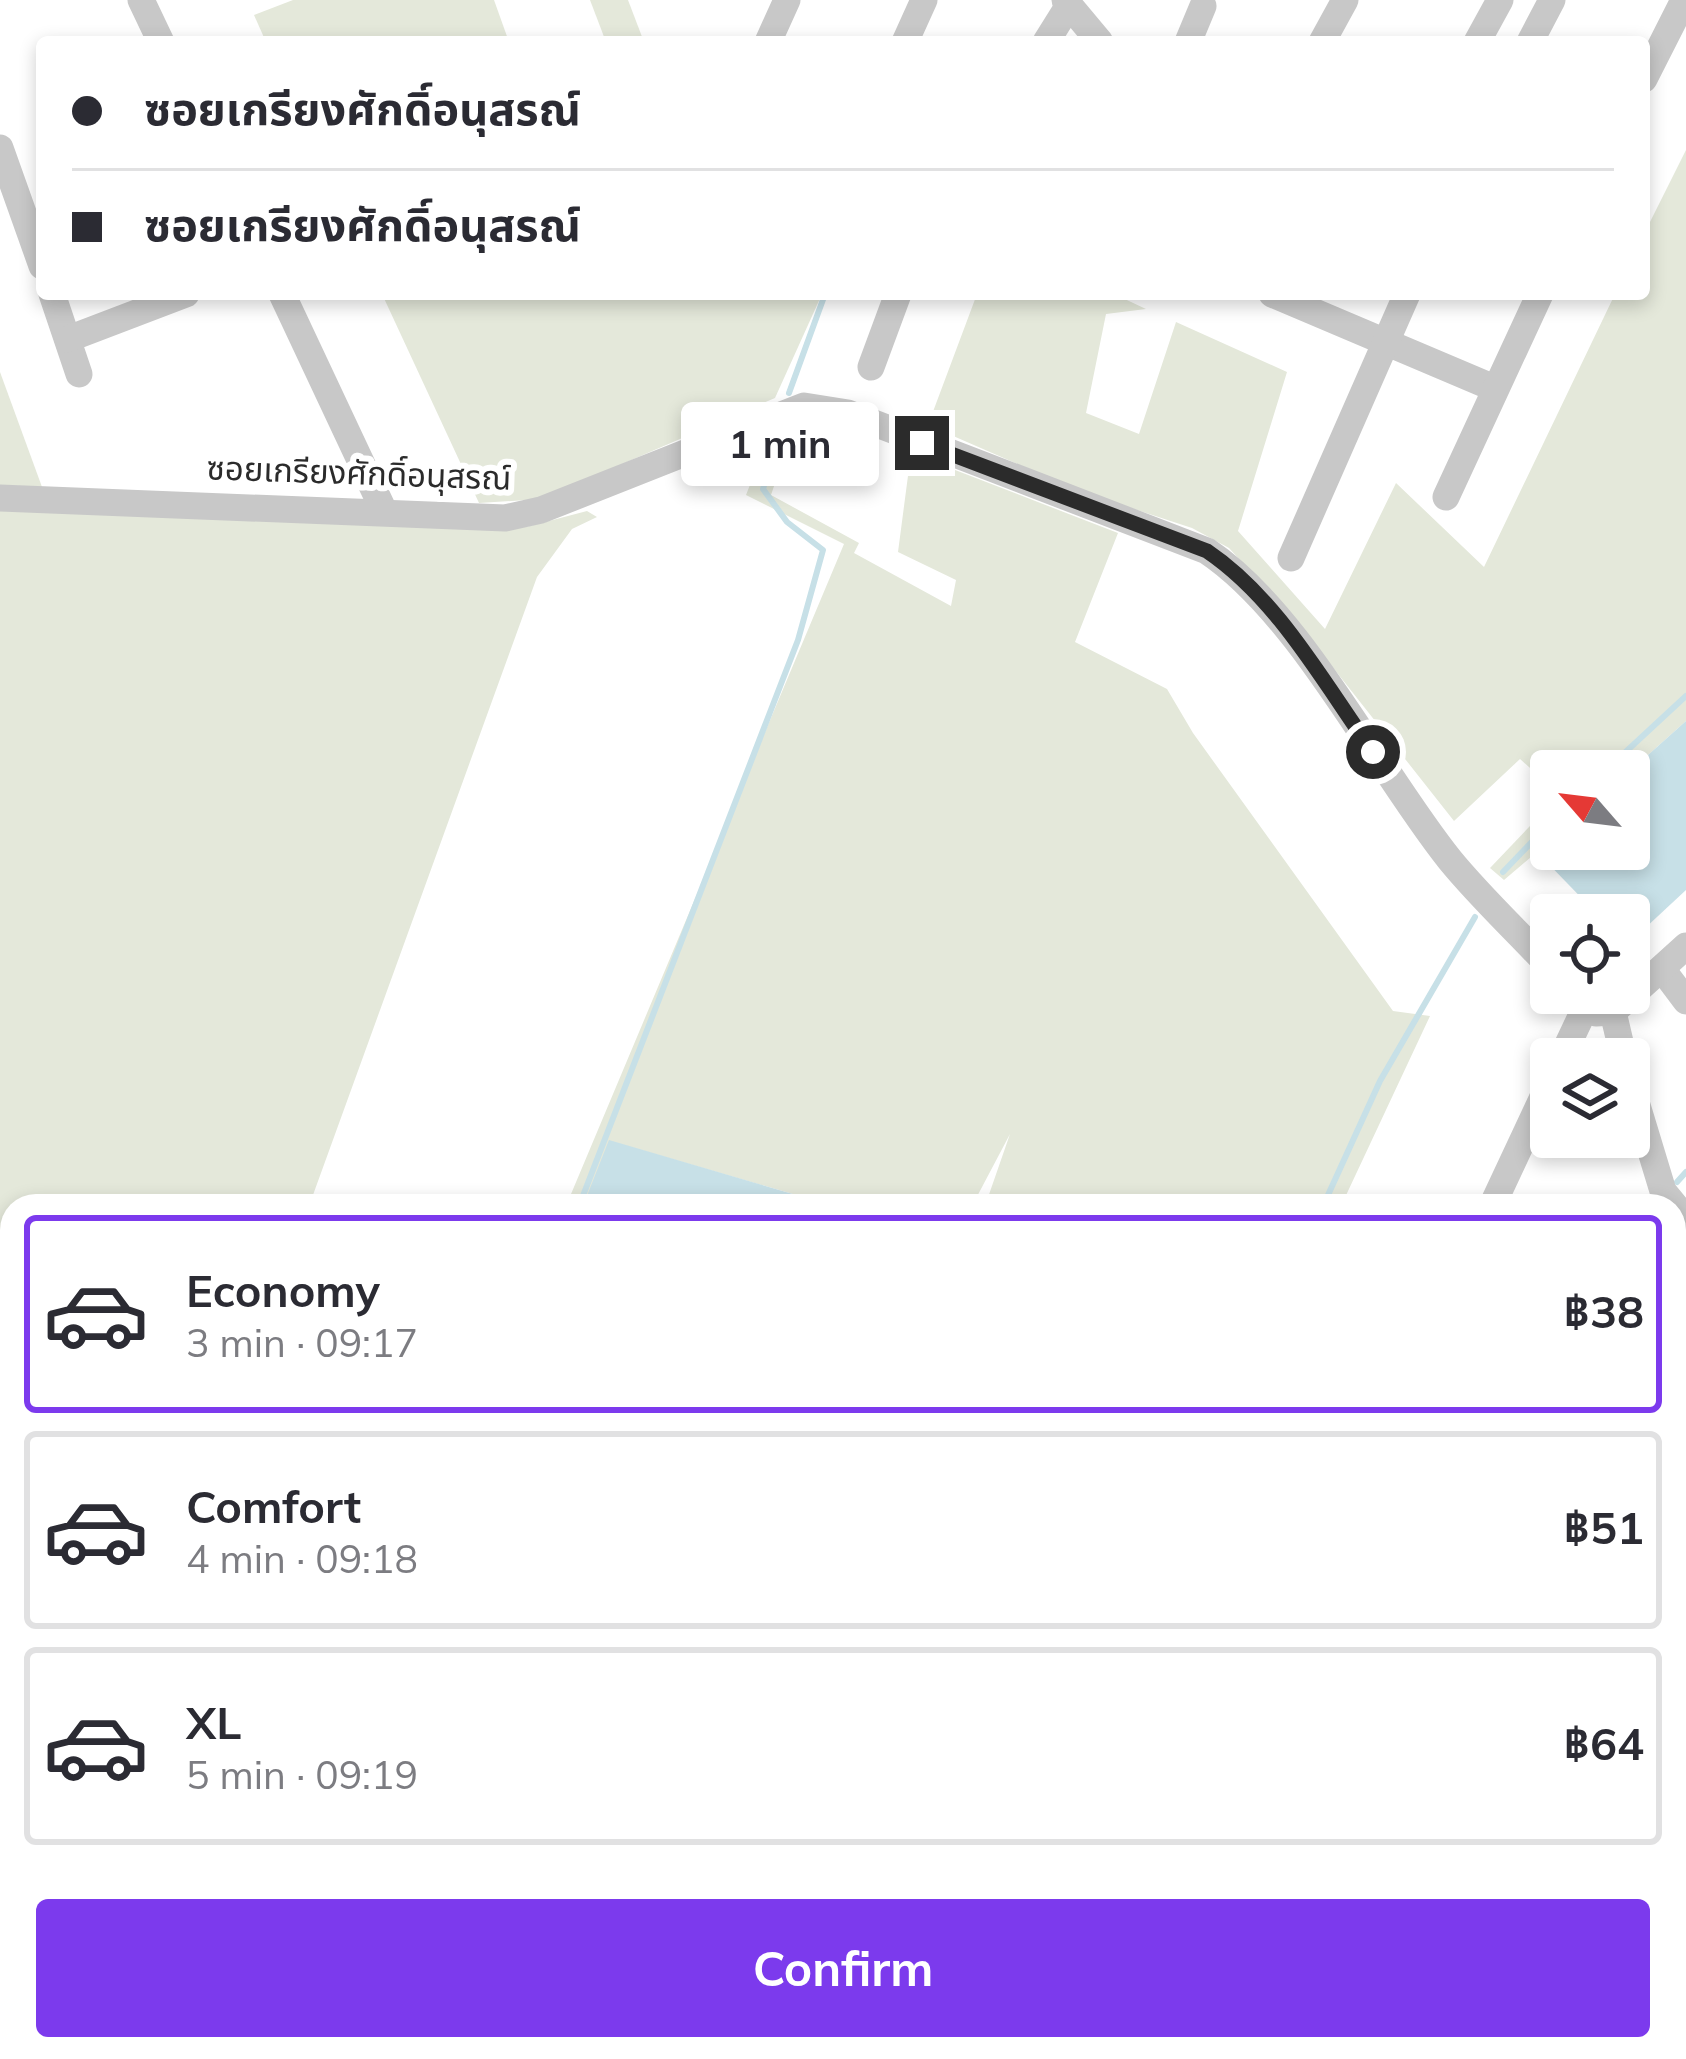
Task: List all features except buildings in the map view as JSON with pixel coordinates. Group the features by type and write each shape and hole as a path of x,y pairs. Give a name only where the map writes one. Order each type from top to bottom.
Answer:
{"street":[{"path":"141,0 158,36"},
{"path":"771,36 787,0"},
{"path":"908,36 924,0"},
{"path":"1325,36 1345,0"},
{"path":"1480,36 1500,0"},
{"path":"1533,36 1552,0"},
{"path":"1650,67 1684,0"},
{"path":"1049,36 1067,2 1095,36"},
{"path":"1190,36 1203,6"},
{"path":"0,148 36,249"},
{"path":"54,300 80,374"},
{"path":"68,340 171,300"},
{"path":"285,300 383,509"},
{"path":"871,367 896,300"},
{"path":"1286,300 1494,388"},
{"path":"1291,558 1404,300"},
{"path":"1446,497 1537,300"},
{"name":"ซอยเกรียงศักดิ์อนุสรณ์","path":"0,497 383,509 505,518 541,510 804,406 822,406 1207,551 1268,605 1451,862 1530,946"},
{"path":"1650,975 1686,946"},
{"path":"1662,969 1686,1001"},
{"path":"1498,1194 1530,1125"},
{"path":"1650,1148 1665,1194"}],"shaded area":[{"path":"293,0 494,0 507,36 263,36 254,15"},
{"path":"590,0 628,0 642,36 604,36"},
{"path":"1686,150 1686,721 1650,753 1530,750 1530,768 1520,759 1454,821 1301,627 1229,548 1192,528 1079,491 928,425 975,300 1127,300 1146,309 1106,314 1086,413 1139,434 1176,322 1287,372 1238,531 1325,629 1396,483 1484,567 1612,300 1650,300 1650,222"},
{"path":"385,300 819,300 775,398 541,499 479,503"},
{"path":"0,372 42,487 0,485"},
{"path":"785,424 794,427 771,495 859,543 854,553 951,606 956,580 898,552 911,453 1118,533 1075,642 1167,689 1193,733 1393,1011 1430,1016 1347,1194 989,1194 1010,1134 978,1194 793,1194 610,1141 589,1194 571,1194 844,544 746,495 765,447"},
{"path":"0,510 526,527 587,511 597,517 572,529 537,577 313,1194 0,1194"},
{"path":"1530,826 1530,858 1504,880 1490,868"}],"water":[{"path":"1686,721 1686,890 1650,923 1650,894 1578,894 1554,870 1650,870 1650,753"},
{"path":"609,1140 793,1194 588,1194"}],"waterway":[{"path":"789,393 823,300"},
{"path":"584,1194 798,640 823,550 787,522 763,489 780,433"},
{"path":"1628,750 1686,696"},
{"path":"1503,872 1530,844"},
{"path":"1328,1194 1380,1081 1475,917"},
{"path":"1677,1182 1686,1172"}],"route":[{"path":"922,443 1207,551 1231,567 1268,605 1373,752"}]}
